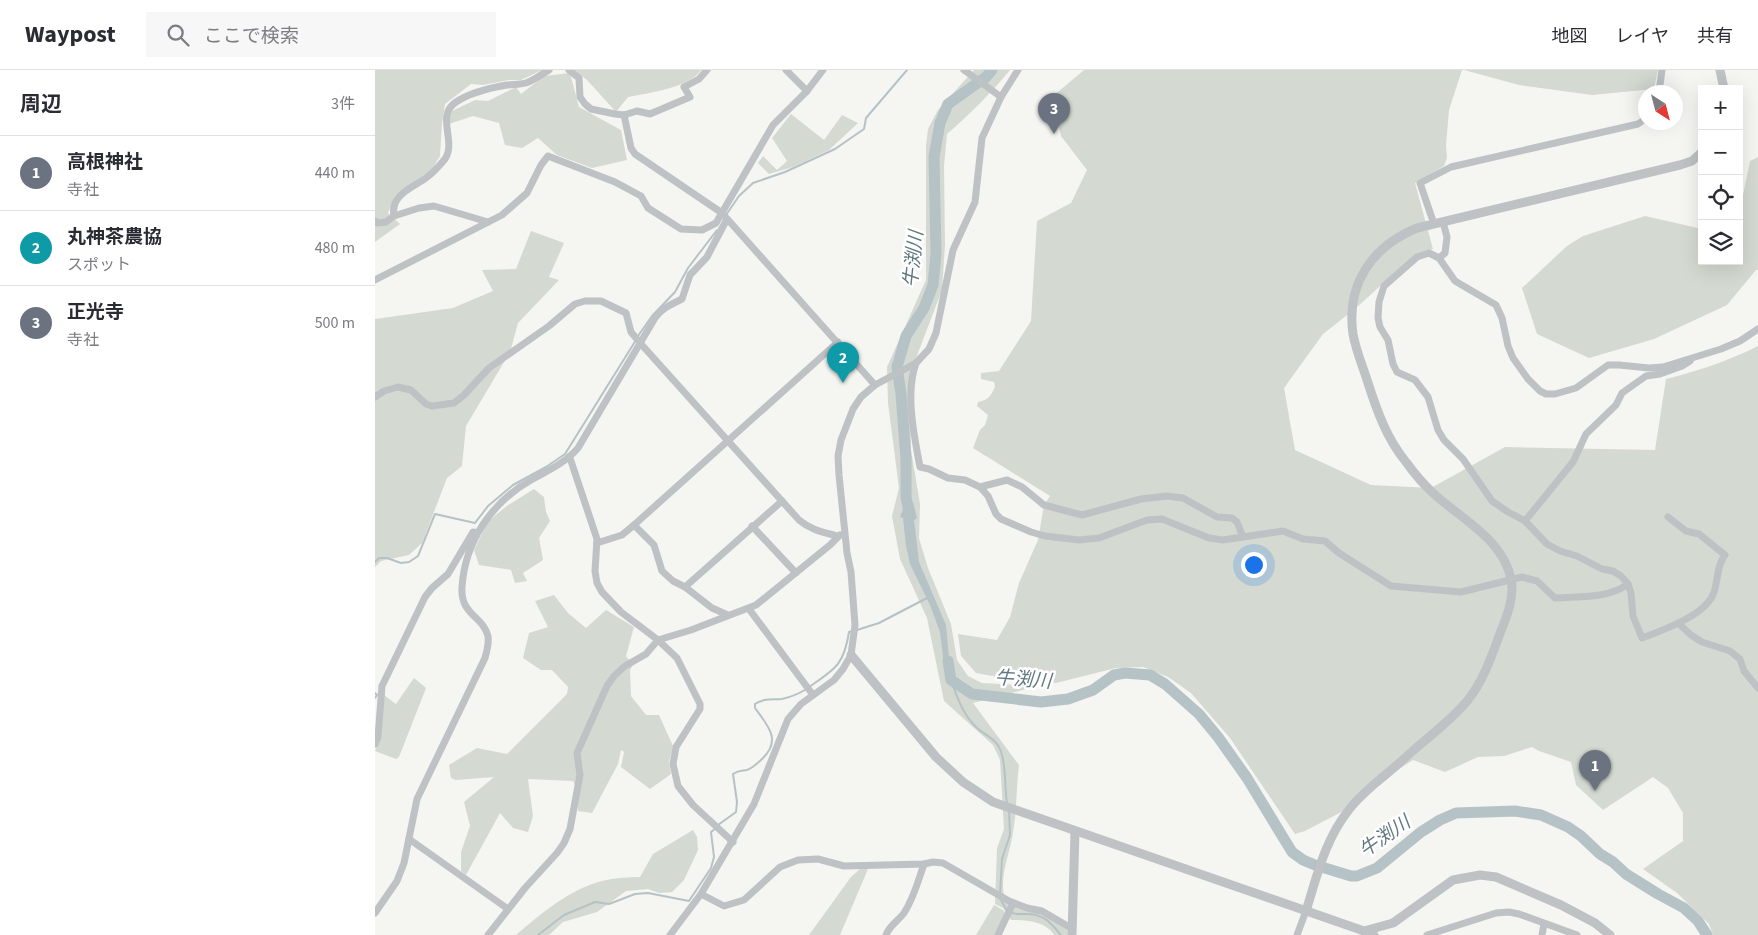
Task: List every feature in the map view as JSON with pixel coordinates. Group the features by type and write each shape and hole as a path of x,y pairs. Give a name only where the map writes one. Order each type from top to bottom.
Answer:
{"street":[{"path":"394,216 395,203 403,193 428,177 448,153 446,120 447,112 452,105 469,94 490,88 529,82 549,70"},
{"path":"569,70 579,78 580,98 591,109 624,115 637,111 650,114 690,97 684,88 699,79 707,70"},
{"path":"786,70 807,90"},
{"path":"375,280 502,216 527,193 541,165 548,156 615,182 641,196 648,208 681,229 702,230 711,227 716,224 773,125 807,90 823,70"},
{"path":"964,70 1001,97"},
{"path":"670,935 701,894 733,842 753,804 788,719 813,694 834,680 851,656 855,624 838,456 841,440 853,409 861,397 875,385 916,363 929,349 936,333 953,250 975,202 982,138 1001,97 1018,70"},
{"path":"1659,85 1661,70"},
{"path":"1721,70 1723,85"},
{"path":"624,115 631,148 635,154 722,213 875,385"},
{"path":"1439,258 1445,253 1447,237 1420,183 1451,167 1638,124"},
{"path":"1297,935 1321,860 1341,820 1359,798 1449,720 1468,700 1484,675 1508,615 1511,598 1511,580 1504,560 1485,535 1432,492 1405,461 1384,427 1354,337 1352,309 1361,276 1377,253 1399,237 1417,228 1680,165 1692,161 1698,156"},
{"path":"375,221 378,223 386,222 394,216 419,208 434,206 489,222"},
{"path":"375,913 397,881 404,864 417,798 485,658 488,634 463,603 462,588 467,560 477,533 492,511 514,491 570,458 587,434 659,312 682,299 690,275 707,257 727,219"},
{"path":"1668,517 1686,531 1699,534 1725,555 1721,560 1714,593 1703,608 1678,623 1642,638 1633,616 1631,593 1621,576 1547,544 1525,522 1492,501 1463,459 1444,440 1438,430 1430,403 1415,380 1397,372 1393,364 1388,340 1380,327 1378,318 1379,302 1384,286 1417,257 1429,253 1439,258 1455,281 1496,305 1502,318 1508,346 1513,358 1528,379 1540,392 1546,394 1555,394 1576,388 1608,365 1656,368 1694,358 1739,342 1758,329"},
{"path":"375,397 384,391 398,387 411,390 426,404 432,406 454,403 489,368 549,326 575,304 585,301 601,301 627,313 631,332 641,344 806,526 818,532 837,536 845,533"},
{"path":"597,543 622,535 634,525 838,342"},
{"path":"1525,522 1573,462 1586,434 1616,405 1622,393 1647,376 1661,374 1682,366 1694,358"},
{"path":"916,363 911,380 911,394 920,467 948,478 965,480 980,487 988,496 996,514 1031,532 1045,536 1079,540 1099,538 1147,520 1162,518 1209,538 1223,540 1283,532 1291,533 1303,539 1325,541 1391,586 1461,592 1522,577 1537,581 1555,598 1605,594 1619,591 1627,584"},
{"path":"570,458 597,543 595,571 597,583 602,592 621,612 658,640 677,658 700,704 700,709 676,747 673,764 678,786 693,805 733,842"},
{"path":"980,487 1007,480 1022,487 1044,505 1082,515 1141,499 1167,496 1183,498 1217,517 1232,518 1237,522 1243,537"},
{"path":"685,587 782,501"},
{"path":"634,525 654,545 661,571 673,582 685,587 712,608 728,615"},
{"path":"752,526 796,573"},
{"path":"375,744 378,737 382,686 425,597 448,574 473,532 477,533"},
{"path":"488,935 557,853 571,829 580,775 577,753 607,686 614,676 625,666 646,654 658,640 756,605 830,546 837,536"},
{"path":"749,609 813,694"},
{"path":"1678,623 1702,642 1730,651 1740,659 1744,671 1758,688"},
{"path":"851,656 936,757 963,782 993,802 1375,935"},
{"path":"1071,932 1075,832"},
{"path":"409,839 508,909"},
{"path":"701,894 724,906 744,900 780,867 798,860 818,859 844,866 943,863 1013,903 1042,911 1071,932"},
{"path":"886,935 912,899 924,864"},
{"path":"1364,932 1393,923 1453,880 1480,874 1496,877 1561,905 1595,923 1610,935"},
{"path":"998,935 1013,903"},
{"path":"1427,935 1495,913 1509,912 1577,935"},
{"path":"1542,935 1544,924"}],"shaded area":[{"path":"375,70 542,70 521,80 509,80 483,85 471,84 445,104 440,156 431,171 423,179 395,196 388,213 400,224 375,242"},
{"path":"574,70 701,70 695,76 678,85 628,97 616,112 587,80"},
{"path":"974,70 1010,70 980,103 947,134 944,166 945,245 942,290 910,374 911,450 920,504 919,538 928,568 951,624 957,660 968,676 982,683 1038,686 973,703 1019,765 1014,829 1003,878 1006,902 1043,913 1067,929 1068,935 1054,935 1046,927 1035,922 1011,920 1003,908 995,904 997,848 1004,829 1000,760 993,745 944,701 927,618 900,559 892,516 899,488 888,403 887,367 926,280 926,146 928,129 938,110"},
{"path":"1084,70 1462,70 1449,110 1446,145 1447,158 1444,166 1415,183 1433,249 1414,255 1356,308 1323,334 1284,388 1295,450 1371,485 1431,488 1505,447 1655,450 1666,379 1713,365 1758,346 1758,935 1713,935 1709,924 1677,893 1643,869 1683,841 1683,813 1668,788 1653,777 1603,810 1576,785 1571,762 1532,747 1504,756 1478,757 1445,772 1413,760 1365,791 1349,808 1305,831 1295,834 1230,738 1191,693 1168,677 1143,667 1116,668 1056,683 1025,682 976,673 961,656 958,634 997,640 1010,617 1019,583 1038,540 1044,505 1050,496 973,448 988,415 977,406 978,402 989,397 995,387 994,382 981,379 981,373 999,371 1031,321 1037,221 1071,203 1087,170 1061,136 1052,97"},
{"path":"1464,70 1658,70 1655,85 1638,85 1638,91 1592,95 1519,85"},
{"path":"570,73 579,107 621,130 627,160 592,168 557,155 538,138 522,148 505,145 499,123 473,116 449,124 450,112 475,100 488,101 516,87 521,94 544,76"},
{"path":"791,114 824,140 842,115 858,123 829,150 793,167 769,174 758,163 763,156 777,170 787,161 772,138"},
{"path":"1758,157 1758,270 1727,305 1654,339 1589,358 1537,334 1522,288 1567,246 1583,236 1645,216 1698,228 1698,265 1743,265 1743,195 1750,161"},
{"path":"531,231 564,243 549,277 559,280 518,323 510,352 466,426 462,466 447,478 422,543 409,555 381,561 375,567 375,319 453,308 493,291 482,270 516,269"},
{"path":"534,489 544,497 546,512 550,521 539,538 543,560 523,573 527,581 515,583 511,570 479,565 474,550 488,521"},
{"path":"906,497 910,502 913,502 917,518 914,520 919,562 946,625 951,680 944,665 940,632 930,605 910,564 903,518 900,517"},
{"path":"554,595 568,613 586,628 606,610 634,627 626,656 633,665 630,670 631,696 646,715 659,715 673,746 669,762 671,774 650,789 621,767 624,752 621,750 618,764 592,813 578,811 577,789 573,781 528,779 533,816 528,832 513,828 500,813 466,875 461,871 461,852 470,826 464,802 494,777 456,780 451,778 449,765 477,748 507,754 567,694 568,687 552,670 541,670 523,658 529,633 548,627 535,601"},
{"path":"414,678 426,688 399,757 396,759 375,751 381,737 384,695 396,704"},
{"path":"693,830 697,837 698,850 684,880 672,892 659,893 648,889 626,891 597,912 563,922 549,935 516,935 535,919 578,890 607,880 640,877 653,854"},
{"path":"860,869 868,869 840,935 809,935 851,877"},
{"path":"994,905 1003,910 1008,918 1000,935 976,935"}],"waterway":[{"path":"726,215 739,196 753,183 785,172 835,149 864,129 866,118 907,70"},
{"name":"牛渕川","path":"909,512 906,497 906,459 901,394 897,367 906,336 924,308 933,285 936,254 934,157 940,123 948,104 986,77 992,70"},
{"path":"638,336 652,316 675,292 688,268 717,230"},
{"path":"375,562 379,558 387,558 401,563 409,562 418,556 435,514 475,523 488,506 513,485 565,454 636,340"},
{"path":"857,630 879,623 927,598"},
{"path":"809,687 837,665 844,652 849,632 853,631"},
{"name":"牛渕川","path":"948,661 951,680 972,694 1041,702 1068,699 1093,690 1114,675 1125,673 1150,675 1165,684 1199,714 1247,778 1292,852 1303,860 1315,865 1351,876 1357,876 1377,868 1421,832 1456,813 1515,811 1541,815 1568,827 1626,874 1684,908 1698,921 1707,935"},
{"path":"951,680 961,706 972,723 996,742 1000,749 1005,769 1007,803"},
{"path":"718,825 736,812 737,802 733,774 738,771 747,770 755,765 769,751 771,745 771,732 755,708 755,704 765,700 782,699 805,690"},
{"path":"375,693 377,695 375,698"},
{"path":"1000,894 1002,859 1010,835 1009,810"},
{"path":"538,935 564,915 595,902 609,904 635,894 648,893 689,901 711,868 714,857 711,832 715,829"},
{"path":"1000,898 1006,909"},
{"path":"1010,912 1037,915 1050,922 1061,935"}],"place":[{"name":"正光寺","path":"1054,134"},
{"name":"丸神茶農協","path":"843,383"},
{"name":"高根神社","path":"1595,791"}]}
